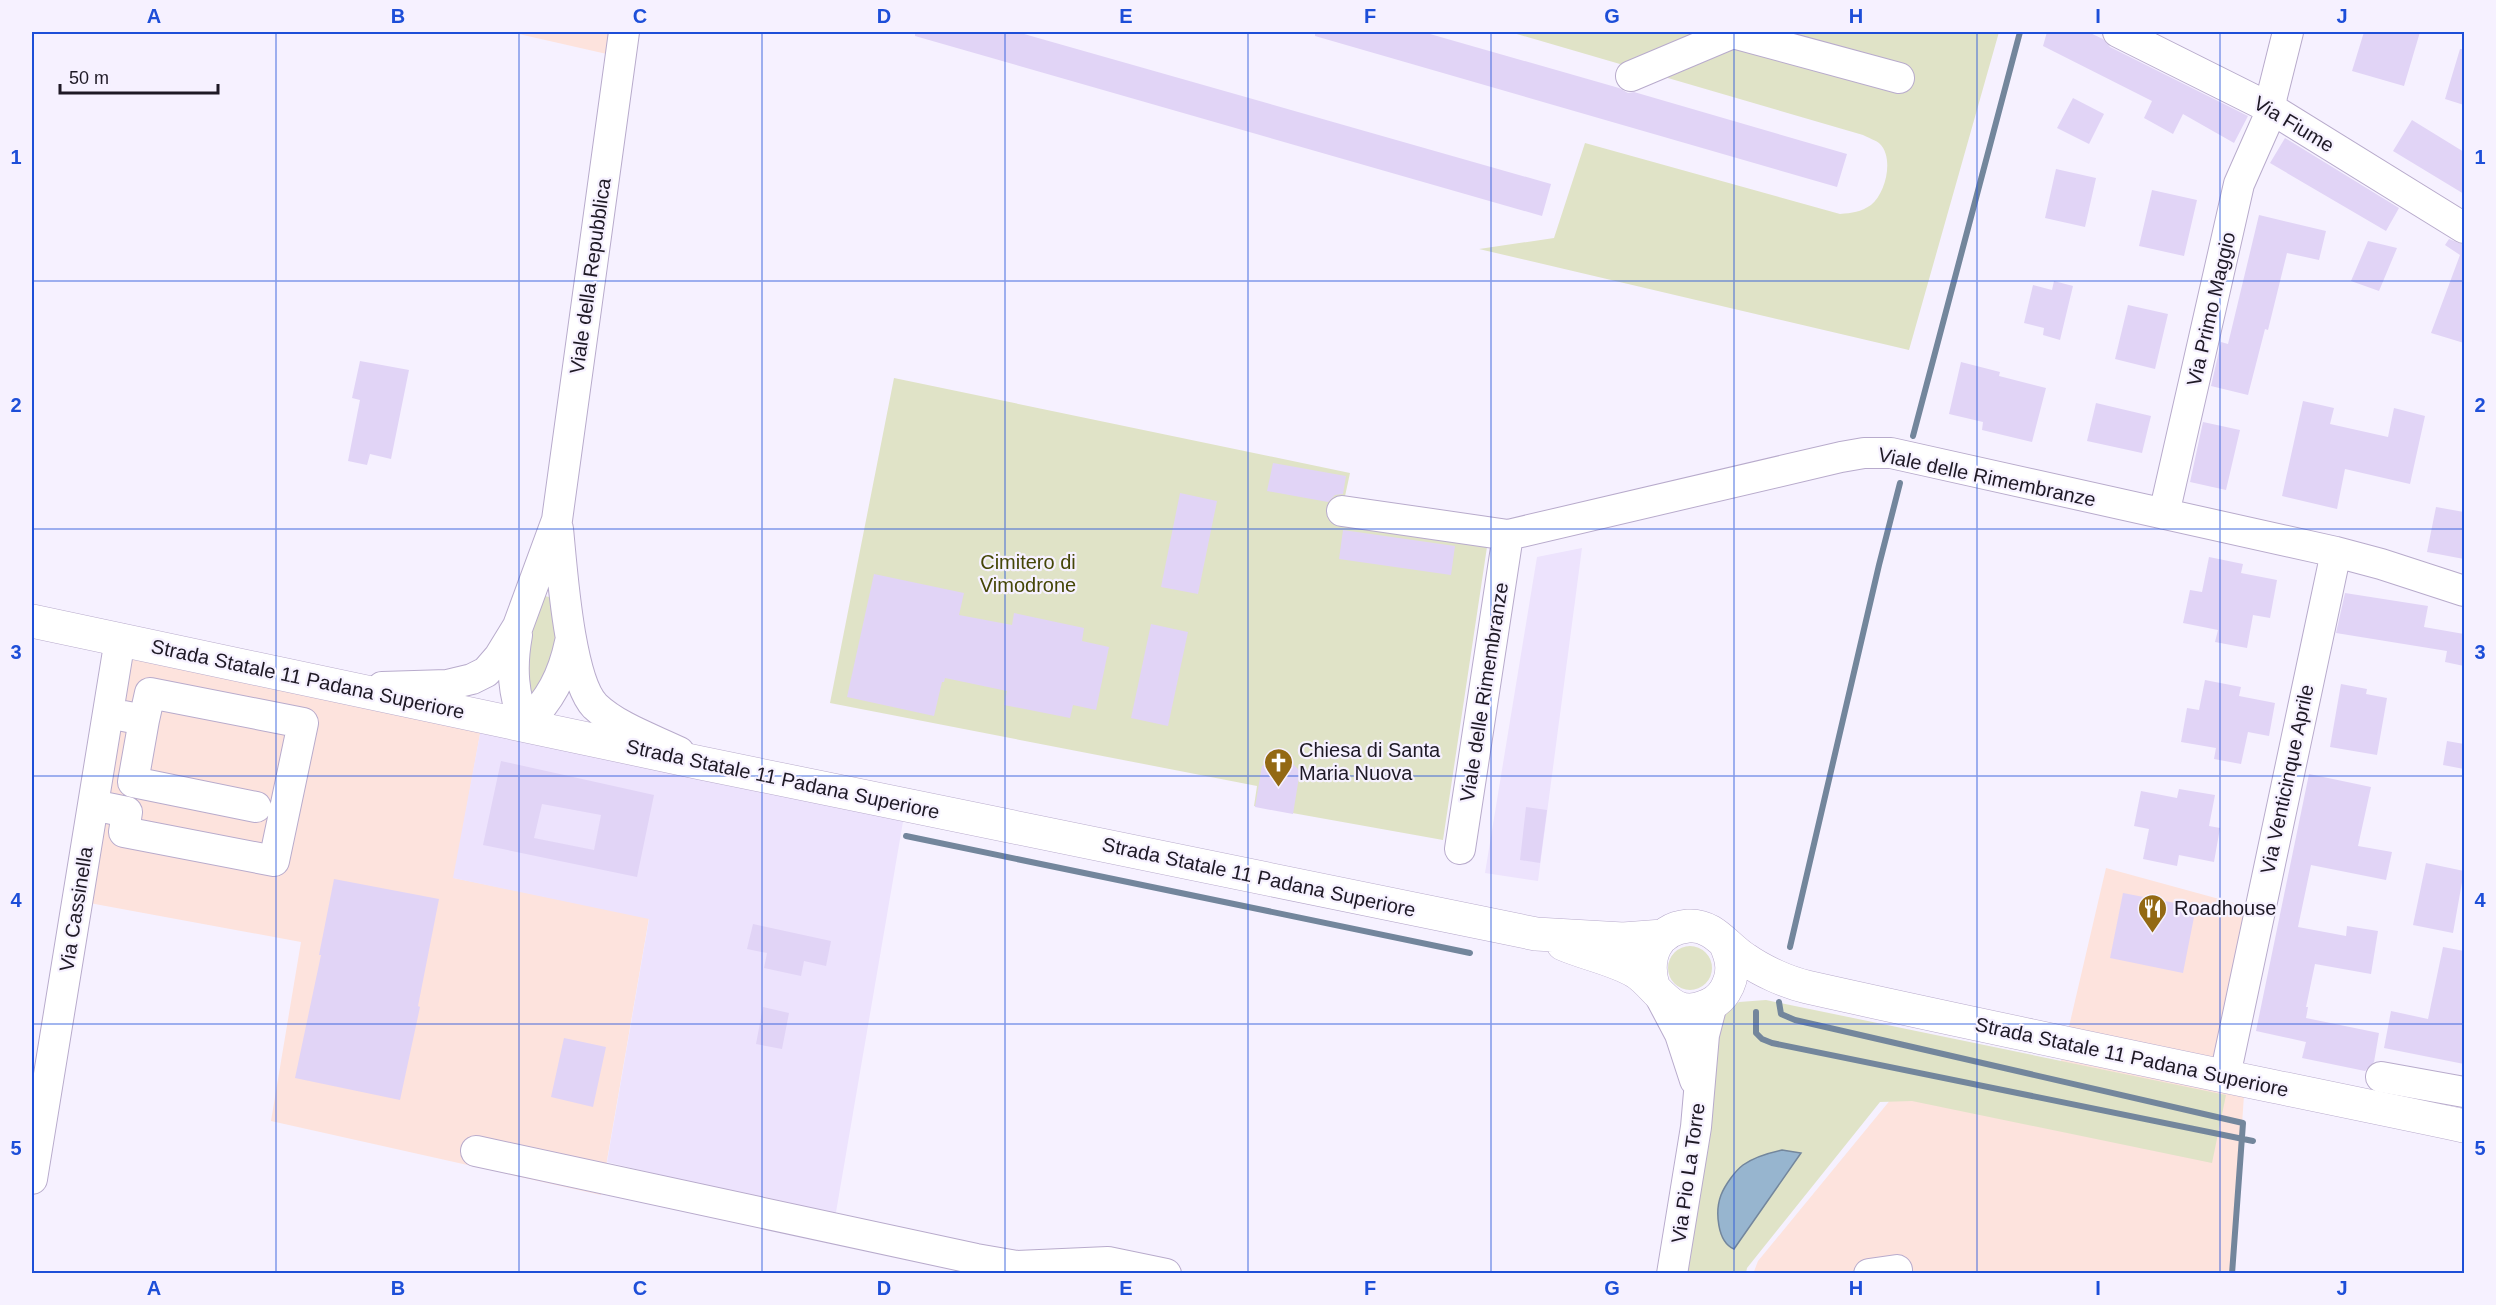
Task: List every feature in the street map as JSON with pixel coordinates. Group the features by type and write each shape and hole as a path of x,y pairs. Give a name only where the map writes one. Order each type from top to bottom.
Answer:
{"main road":[{"name":"Strada Statale 11 Padana Superiore","path":"32,621 701,763 1536,934 1623,939 1664,936 1675,929 1696,927 1715,934 1725,944 1761,968 1801,985 1932,1015 2464,1126"},
{"name":"Strada Statale 11 Padana Superiore","path":"1536,934 1636,972 1672,1005 1686,1010 1700,1009 1718,999 1762,987 1801,985"},
{"path":"1657,992 1649,973 1649,959 1654,946 1664,936"},
{"path":"1718,999 1730,983 1733,969 1731,956 1725,944"}],"street":[{"name":"Viale della Repubblica","path":"572,636 558,683 544,705 525,725 515,696 513,656 518,626 558,520 624,32"},
{"name":"Via Fiume","path":"2118,32 2270,108 2464,228"},
{"name":"Via Primo Maggio","path":"2164,514 2239,184 2270,114 2288,32"},
{"path":"1631,76 1733,33 1899,78"},
{"name":"Viale delle Rimembranze","path":"1342,511 1508,536 1841,457 1873,452 1897,454 2336,552 2464,591"},
{"name":"Viale della Repubblica","path":"558,520 572,636 586,693 596,707 628,727 701,763"},
{"name":"Viale delle Rimembranze","path":"1460,849 1508,536"},
{"name":"Via Venticinque Aprile","path":"2225,1076 2336,552"},
{"path":"529,596 540,592 549,593 559,597 567,604"},
{"name":"Viale della Repubblica","path":"343,686 424,687 456,684 472,679 493,665 518,626"},
{"name":"Via Cassinella","path":"32,1179 120,639"},
{"path":"150,693 303,723 274,861 124,832 144,720 150,693"},
{"path":"108,713 144,720"},
{"path":"133,782 256,807"},
{"path":"93,805 127,812"},
{"name":"Via Pio La Torre","path":"1657,992 1680,1034 1699,1091"},
{"name":"Via Pio La Torre","path":"1675,1267 1696,1127 1704,1035 1718,999"},
{"path":"2381,1077 2464,1092"},
{"path":"476,1151 987,1261 1017,1266 1108,1262 1166,1274"}],"shaded area":[{"path":"510,32 624,32 620,57"},
{"path":"1582,548 1538,881 1485,873 1537,557"},
{"path":"126,648 482,723 454,878 649,918 601,1195 271,1121 301,942 84,902"},
{"path":"482,723 905,810 835,1218 607,1162 649,919 453,878"},
{"path":"2106,868 2252,908 2225,1075 2245,1080 2232,1273 1753,1274 1758,1261 1896,1093 2047,1121"}],"green space":[{"path":"1510,32 1999,32 1909,350 1479,249 1554,238 1585,143 1840,214 1856,212 1871,205 1881,192 1886,175 1887,158 1884,150 1878,143 1863,135"},
{"name":"Cimitero di Vimodrone","path":"894,378 1350,473 1339,524 1487,547 1443,840 1254,806 1257,786 830,703"},
{"path":"540,597 553,598 563,654 530,698 518,647"},
{"path":"1690,946 1705,953 1712,968 1705,983 1690,990 1675,983 1668,968 1675,953"},
{"path":"1766,1000 2226,1095 2212,1163 1912,1101 1880,1102 1747,1268 1746,1273 1683,1274 1720,1017 1739,1002"}],"water":[{"path":"1782,1150 1801,1153 1734,1249 1724,1240 1719,1225 1718,1209 1723,1191 1743,1165 1761,1156"}],"building":[{"path":"915,32 1017,32 1551,184 1542,216 915,36"},
{"path":"1315,32 1423,32 1619,88 1628,93 1634,92 1847,154 1837,187 1315,36"},
{"path":"2047,32 2088,32 2103,39 2110,47 2248,116 2234,143 2183,114 2173,134 2144,118 2152,101 2043,46"},
{"path":"2364,32 2420,32 2404,86 2352,71"},
{"path":"2460,49 2464,49 2464,105 2445,99"},
{"path":"2073,98 2104,114 2089,144 2057,128"},
{"path":"2412,120 2464,152 2464,194 2393,151"},
{"path":"2285,138 2399,208 2386,231 2270,163"},
{"path":"2056,169 2096,178 2085,227 2045,218"},
{"path":"2152,190 2197,200 2184,256 2139,246"},
{"path":"2259,215 2326,231 2319,260 2287,253 2268,330 2265,329 2248,395 2211,386 2221,342 2228,344"},
{"path":"2449,239 2464,245 2464,343 2431,333 2460,255 2445,245"},
{"path":"2368,241 2397,248 2379,291 2351,281"},
{"path":"2054,281 2073,286 2060,340 2043,335 2044,328 2024,323 2033,285 2052,290"},
{"path":"2128,305 2168,314 2155,369 2115,359"},
{"path":"360,361 409,370 391,459 370,454 367,465 348,461 360,400 352,398"},
{"path":"1961,362 2000,372 1999,376 2046,388 2032,442 1982,430 1983,422 1949,414"},
{"path":"2303,401 2334,408 2330,424 2388,437 2394,408 2425,416 2410,484 2345,469 2337,509 2282,496"},
{"path":"2096,403 2151,416 2142,453 2087,441"},
{"path":"2203,422 2240,430 2226,490 2190,482"},
{"path":"1273,463 1346,476 1343,494 1335,495 1328,502 1267,491"},
{"path":"1180,493 1217,501 1198,594 1161,587"},
{"path":"2436,507 2464,512 2464,559 2427,552"},
{"path":"1343,530 1455,546 1451,575 1339,559"},
{"path":"2209,557 2243,564 2241,573 2277,580 2270,618 2253,615 2247,648 2215,642 2218,630 2183,623 2190,590 2202,592"},
{"path":"874,574 964,593 959,615 1012,625 1014,613 1084,628 1082,641 1109,647 1096,710 1073,705 1070,718 1004,705 1007,691 945,678 934,716 847,697"},
{"path":"2345,593 2428,606 2424,627 2464,634 2464,666 2445,662 2447,651 2336,633"},
{"path":"1151,624 1188,632 1168,726 1131,718"},
{"path":"2205,680 2241,687 2239,696 2275,703 2269,736 2248,732 2241,764 2214,759 2216,748 2181,742 2187,708 2199,710"},
{"path":"2341,684 2367,689 2366,694 2387,698 2377,755 2330,747"},
{"path":"2447,741 2464,744 2464,769 2443,765"},
{"name":"Chiesa di Santa Maria Nuova","path":"1280,757 1288,759 1300,771 1293,814 1255,807 1262,766"},
{"path":"501,761 654,795 637,877 483,845","holes":["542,804 601,815 594,850 534,838"]},
{"path":"2309,774 2371,787 2358,846 2392,852 2386,880 2311,865 2298,927 2346,936 2347,926 2378,931 2371,974 2315,964 2306,1007 2308,1007 2306,1018 2379,1033 2374,1062 2365,1071 2302,1058 2306,1042 2256,1031"},
{"path":"2179,789 2215,795 2209,826 2220,828 2214,862 2179,855 2177,866 2143,859 2149,829 2134,826 2141,791 2177,798"},
{"path":"1526,807 1547,810 1540,863 1520,860"},
{"path":"2426,863 2464,871 2453,933 2413,925"},
{"path":"334,879 439,899 418,1006 420,1007 400,1100 295,1078 321,955 319,955"},
{"name":"Roadhouse","path":"2123,893 2196,907 2183,973 2110,958"},
{"path":"753,924 831,941 826,966 804,961 801,976 764,968 767,953 747,949"},
{"path":"2443,947 2464,951 2464,1064 2384,1048 2391,1011 2428,1019"},
{"path":"763,1007 789,1013 782,1049 756,1044"},
{"path":"564,1038 606,1047 593,1107 551,1097"}],"waterway":[{"path":"1913,436 2020,32"},
{"path":"1790,947 1900,483"},
{"path":"906,836 1470,953"},
{"path":"1779,1002 1781,1014 1795,1020 2243,1123 2232,1274"},
{"path":"1756,1012 1756,1033 1762,1039 1772,1043 2253,1141"}],"place":[{"name":"Chiesa di Santa Maria Nuova","path":"1278,788"},
{"name":"Roadhouse","path":"2153,934"}]}
